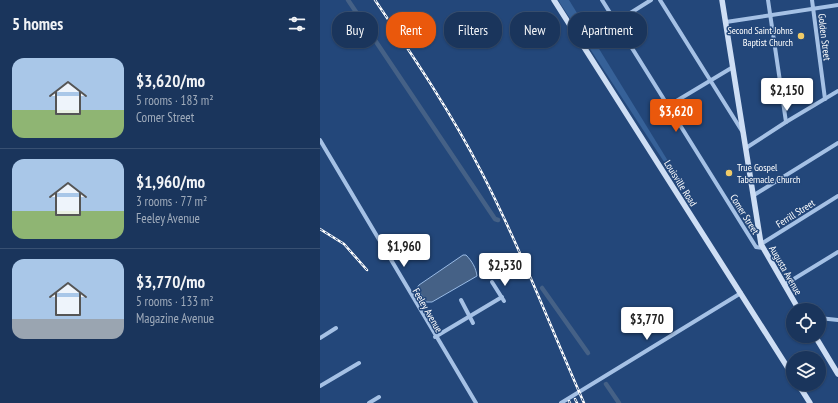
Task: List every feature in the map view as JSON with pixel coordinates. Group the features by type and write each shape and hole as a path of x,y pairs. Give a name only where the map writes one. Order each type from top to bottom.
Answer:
{"main road":[{"name":"Louisville Road","path":"554,0 786,365"},
{"name":"Augusta Avenue","path":"722,2 762,246 795,303"},
{"path":"819,343 838,374"},
{"path":"802,391 810,403"}],"street":[{"name":"Comer Street","path":"602,0 610,12"},
{"path":"632,12 651,0"},
{"path":"660,0 743,132"},
{"path":"768,0 786,122"},
{"name":"Golden Street","path":"812,0 825,99"},
{"path":"726,22 838,5"},
{"name":"Comer Street","path":"632,48 756,246 762,246"},
{"path":"668,106 733,67"},
{"path":"746,148 838,91"},
{"name":"Feeley Avenue","path":"320,140 435,337 476,403"},
{"path":"754,195 838,143"},
{"name":"Ferrill Street","path":"762,246 838,196"},
{"path":"784,285 838,252"},
{"path":"492,282 504,301"},
{"path":"561,403 740,293"},
{"path":"435,337 502,297"},
{"path":"461,300 473,323"},
{"path":"826,319 838,320"},
{"path":"320,338 336,328"},
{"path":"320,386 359,363"},
{"path":"369,403 379,397"}],"shaded area":[{"path":"558,0 569,0 576,12 568,12 568,15"},
{"path":"589,48 599,48 676,174 672,174"},
{"path":"463,255 466,255 472,262 477,276 432,302 426,302 417,288 419,285"}],"waterway":[{"path":"348,0 495,219 498,220"},
{"path":"542,288 588,353"},
{"path":"606,384 619,403"}],"railway":[{"path":"375,0 445,106 482,173 522,258 584,403"},
{"path":"320,229 344,244 367,270"},
{"path":"575,399 577,403"}],"place":[{"name":"Second Saint Johns Baptist Church","path":"801,36"},
{"name":"True Gospel Tabernacle Church","path":"729,173"}]}
